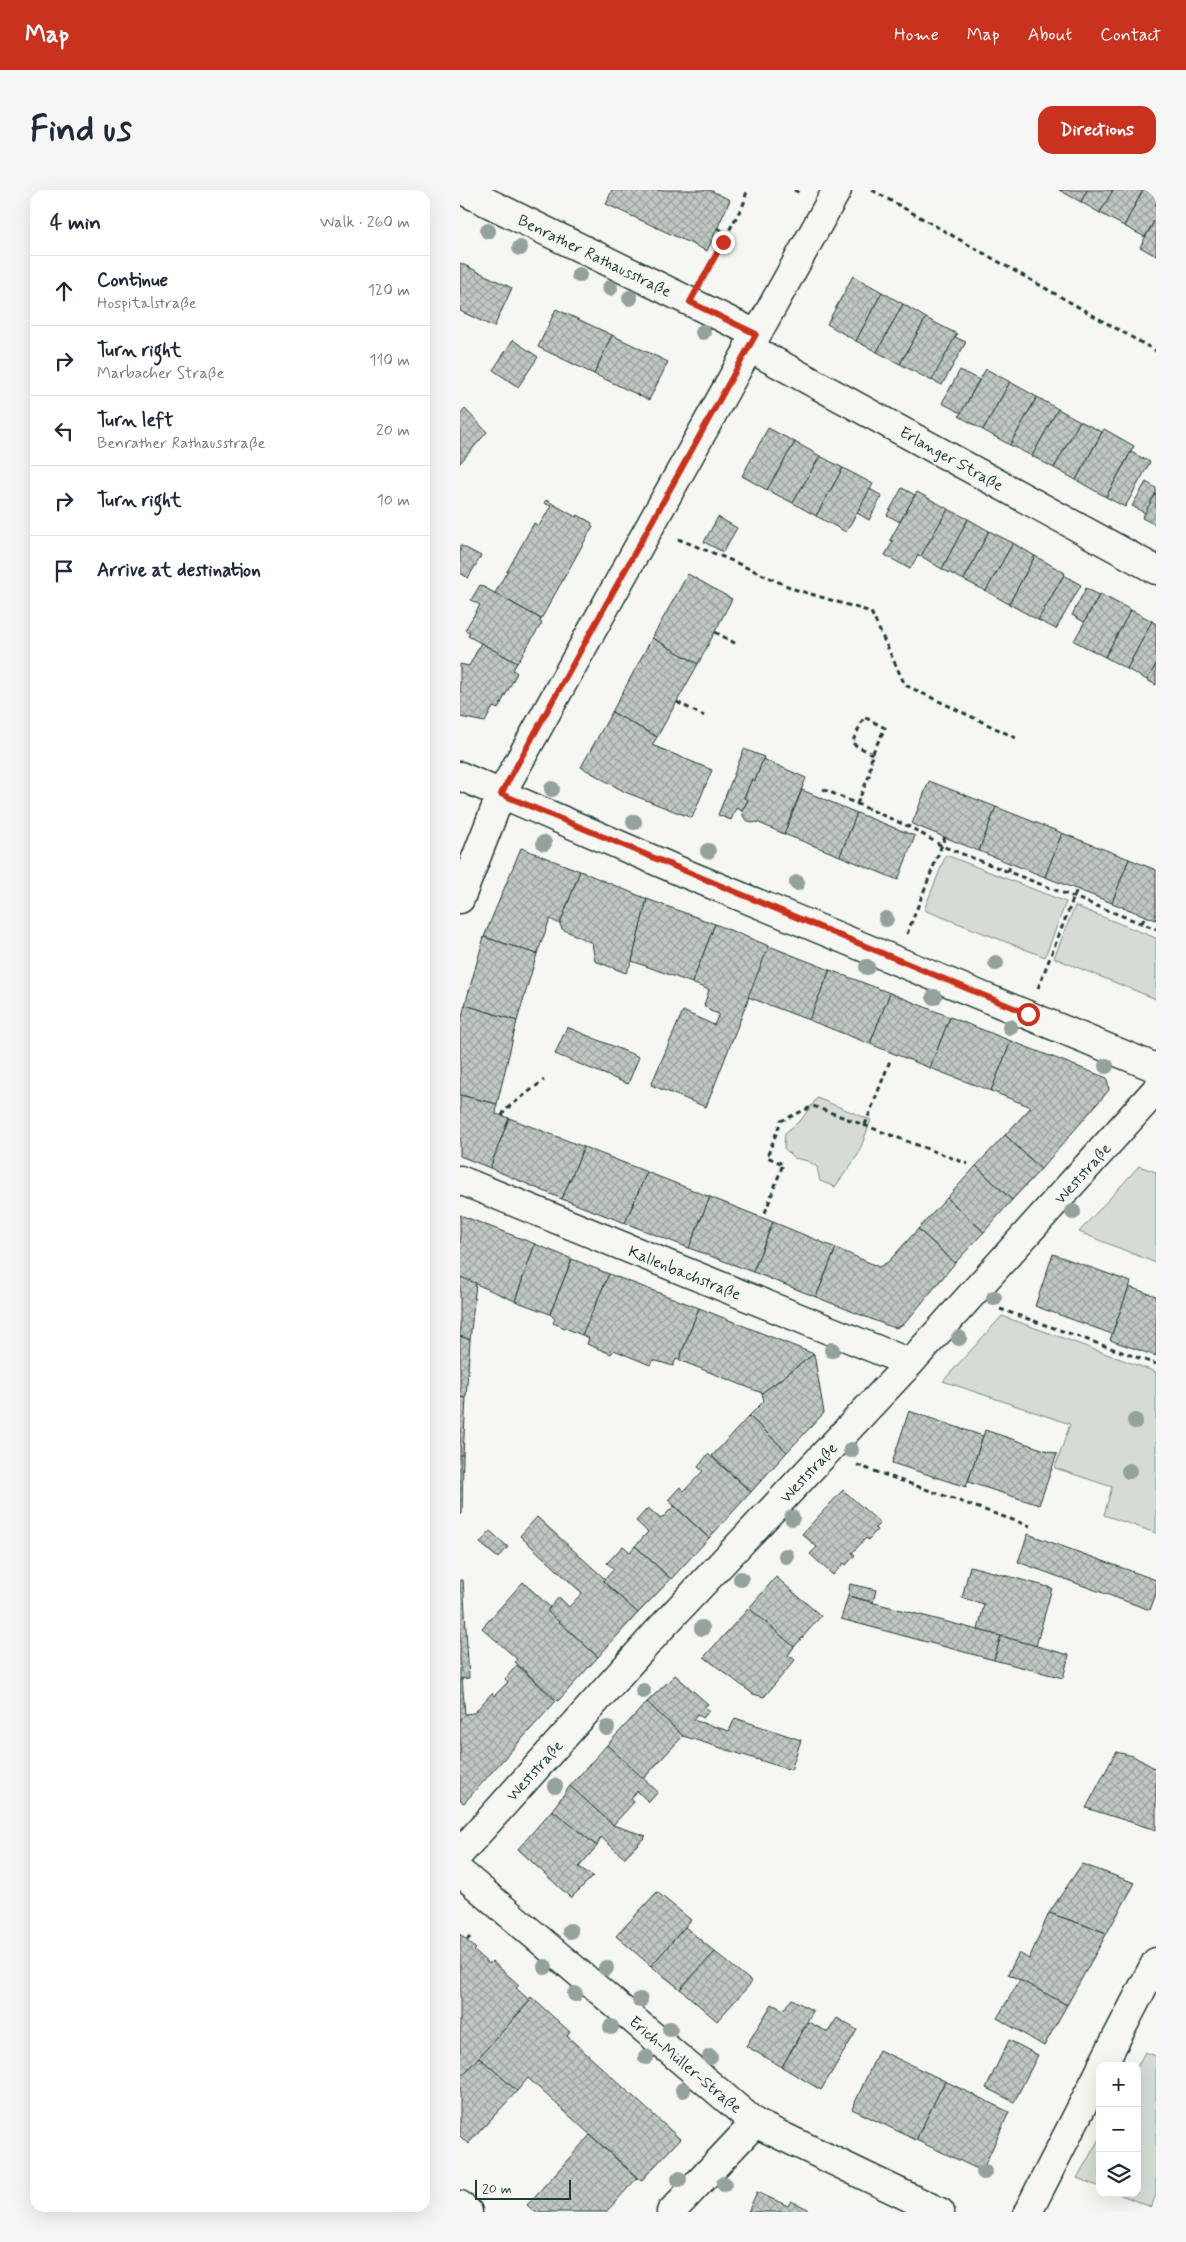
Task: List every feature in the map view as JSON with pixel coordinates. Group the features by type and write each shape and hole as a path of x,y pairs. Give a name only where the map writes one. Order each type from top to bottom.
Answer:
{"street":[{"name":"Benrather Rathausstraße","path":"462,190 690,302 752,341"},
{"path":"460,899 501,794 836,190"},
{"name":"Erlanger Straße","path":"752,341 1156,570"},
{"path":"460,776 1156,1068"},
{"name":"Weststraße","path":"460,1853 660,1629 910,1364 1156,1090"},
{"name":"Kallenbachstraße","path":"460,1180 910,1364"},
{"name":"Erich-Müller-Straße","path":"460,1872 755,2123 940,2212"},
{"path":"1104,2062 1156,1962"},
{"path":"1028,2212 1096,2079"},
{"path":"671,2212 755,2123"},
{"path":"460,2205 468,2212"}],"path":[{"path":"690,302 744,203 746,190"},
{"path":"872,190 1156,351"},
{"path":"717,228 721,230 717,239 723,242"},
{"path":"650,525 680,541 728,559 794,589 871,612 904,685 1016,738"},
{"path":"715,632 738,645"},
{"path":"677,702 704,716"},
{"path":"857,804 869,776 872,754 885,728 864,718 852,743 872,754"},
{"path":"823,790 912,828 942,846 1156,929"},
{"path":"897,960 946,838"},
{"path":"1008,872 1011,863"},
{"path":"1028,1014 1077,890"},
{"path":"1142,923 1145,916"},
{"path":"865,1125 891,1058"},
{"path":"502,1116 504,1110 544,1080"},
{"path":"765,1213 783,1164 767,1156 781,1121 813,1106 968,1164"},
{"path":"969,1298 1156,1364"},
{"path":"826,1453 1030,1526"}],"shaded area":[{"path":"946,855 1066,902 1045,957 924,910"},
{"path":"1075,906 1156,938 1156,999 1054,958"},
{"path":"817,1098 871,1120 858,1155 835,1187 820,1181 817,1167 808,1161 794,1158 784,1148 785,1133 801,1120"},
{"path":"1139,1166 1156,1172 1156,1263 1079,1232"},
{"path":"1002,1316 1156,1372 1156,1533 1104,1515 1112,1487 1055,1468 1070,1424 943,1381"},
{"path":"1145,2052 1156,2056 1156,2195 1151,2207 1126,2197 1141,2197 1140,2062"},
{"path":"1096,2144 1096,2185 1077,2178"}],"building":[{"path":"612,190 710,190 730,200 707,251 606,204"},
{"path":"1059,190 1087,190 1081,202"},
{"path":"1087,190 1113,190 1100,213 1081,202"},
{"path":"1113,190 1143,190 1124,226 1100,213"},
{"path":"1143,190 1156,190 1156,218 1145,237 1124,226"},
{"path":"1156,218 1156,256 1140,247"},
{"path":"460,263 512,288 494,327 460,311"},
{"path":"853,276 882,292 856,341 827,324"},
{"path":"882,292 903,304 877,352 856,341"},
{"path":"903,304 926,318 900,364 877,352"},
{"path":"556,309 612,335 594,374 538,347"},
{"path":"926,318 957,334 932,381 900,364"},
{"path":"612,335 668,362 649,400 594,374"},
{"path":"955,337 966,342 942,385 932,380"},
{"path":"513,340 538,357 518,387 493,370"},
{"path":"986,369 1010,382 983,430 959,416"},
{"path":"960,370 979,380 961,413 942,403"},
{"path":"1010,382 1037,397 1010,445 983,430"},
{"path":"1037,397 1058,409 1032,456 1010,445"},
{"path":"465,409 487,432 460,463 460,415"},
{"path":"1058,409 1080,421 1054,468 1032,456"},
{"path":"1080,421 1102,432 1076,480 1054,468"},
{"path":"768,428 795,442 767,490 742,476"},
{"path":"1104,429 1134,446 1106,497 1076,480"},
{"path":"795,442 820,456 793,503 767,490"},
{"path":"1131,452 1150,462 1125,507 1106,497"},
{"path":"820,456 843,468 816,516 793,503"},
{"path":"843,468 873,484 846,532 816,516"},
{"path":"1146,482 1156,488 1156,493 1145,513 1132,506"},
{"path":"902,488 915,495 900,522 887,515"},
{"path":"870,489 882,496 869,520 857,513"},
{"path":"917,492 948,509 921,556 918,555 910,569 885,555 893,541 890,540"},
{"path":"1156,493 1156,525 1142,518"},
{"path":"546,500 576,517 578,515 592,523 591,525 593,526 541,619 495,593 534,523 539,526 551,506 544,503"},
{"path":"948,509 968,519 942,569 921,556"},
{"path":"718,517 737,528 723,552 704,542"},
{"path":"968,519 989,531 964,580 942,569"},
{"path":"989,531 1013,543 986,591 964,580"},
{"path":"1013,543 1035,556 1009,604 986,591"},
{"path":"460,545 481,556 468,578 460,573"},
{"path":"1035,556 1065,573 1038,620 1009,604"},
{"path":"688,574 732,599 698,664 652,638"},
{"path":"1064,575 1081,585 1056,629 1038,620"},
{"path":"480,585 541,619 540,622 542,623 517,663 468,636 470,632 465,630 480,605 471,600"},
{"path":"1086,588 1099,595 1084,622 1072,615"},
{"path":"1100,594 1131,610 1105,657 1074,641"},
{"path":"1131,610 1152,621 1127,669 1105,657"},
{"path":"1152,621 1156,624 1156,665 1147,680 1127,669"},
{"path":"652,638 698,664 657,737 612,712"},
{"path":"481,643 517,663 513,670 517,673 498,709 493,707 485,722 460,717 460,664 469,666"},
{"path":"1156,665 1156,685 1147,680"},
{"path":"612,712 657,737 652,745 712,770 692,818 625,792 581,767"},
{"path":"744,749 764,757 755,781 752,779 744,798 748,800 742,811 736,808 731,820 718,815"},
{"path":"763,759 806,778 784,834 757,822 752,823 745,819 743,815 742,811 748,800 744,798 752,779 755,781"},
{"path":"929,781 996,807 979,851 912,824"},
{"path":"802,790 857,813 840,856 784,834"},
{"path":"996,807 1062,833 1045,877 979,851"},
{"path":"857,813 915,836 898,880 840,856"},
{"path":"1062,833 1129,859 1112,903 1045,877"},
{"path":"521,848 580,871 560,924 550,919 537,954 484,937"},
{"path":"1129,859 1156,870 1156,920 1112,903"},
{"path":"580,871 647,899 632,961 626,973 595,961 592,943 562,929 560,924"},
{"path":"647,899 715,924 692,983 632,961"},
{"path":"715,924 769,946 706,1107 651,1085 683,1011 714,1025 719,1014 710,1011 704,1005 709,990 692,983"},
{"path":"484,937 537,954 517,1021 465,1005"},
{"path":"769,946 830,970 809,1020 748,997"},
{"path":"830,970 890,993 870,1044 809,1020"},
{"path":"890,993 950,1017 930,1068 870,1044"},
{"path":"465,1005 517,1021 497,1104 460,1095 460,1024"},
{"path":"950,1017 1011,1041 991,1091 930,1068"},
{"path":"567,1027 639,1057 628,1084 555,1054"},
{"path":"1011,1041 1107,1078 1109,1090 1041,1169 1005,1135 1031,1107 991,1091"},
{"path":"460,1095 497,1104 496,1114 509,1118 490,1168 460,1156"},
{"path":"509,1118 584,1147 562,1199 490,1168"},
{"path":"1005,1135 1041,1169 1012,1200 976,1166"},
{"path":"584,1147 647,1172 625,1223 562,1199"},
{"path":"976,1166 1012,1200 984,1232 947,1198"},
{"path":"647,1172 710,1197 689,1248 625,1223"},
{"path":"710,1197 773,1222 753,1272 689,1248"},
{"path":"947,1198 984,1232 955,1263 918,1229"},
{"path":"460,1215 535,1244 515,1301 460,1277"},
{"path":"773,1222 836,1248 816,1297 753,1272"},
{"path":"918,1229 955,1263 905,1323 896,1328 816,1297 836,1248 879,1267 888,1262"},
{"path":"535,1244 572,1259 550,1314 515,1301"},
{"path":"1053,1254 1131,1282 1112,1334 1035,1306"},
{"path":"572,1259 609,1274 582,1335 553,1323 555,1319 550,1314"},
{"path":"609,1274 699,1308 679,1360 676,1359 673,1366 653,1360 650,1365 614,1350 611,1354 587,1344 589,1338 582,1335"},
{"path":"460,1277 476,1283 470,1340 460,1336"},
{"path":"1129,1287 1156,1296 1156,1356 1110,1340"},
{"path":"699,1308 814,1354 762,1393 679,1360"},
{"path":"460,1336 470,1340 466,1398 460,1397"},
{"path":"814,1354 824,1413 787,1452 749,1416 764,1401 762,1393"},
{"path":"460,1397 466,1398 463,1455 460,1455"},
{"path":"909,1411 983,1436 966,1487 892,1463"},
{"path":"749,1416 787,1452 751,1492 712,1456"},
{"path":"985,1430 1057,1454 1039,1505 968,1482"},
{"path":"708,1454 751,1492 709,1538 668,1500 680,1487 684,1491 703,1471 698,1467"},
{"path":"460,1455 463,1455 462,1514 460,1514"},
{"path":"843,1490 880,1523 875,1528 877,1530 868,1540 866,1538 852,1553 855,1555 846,1565 844,1563 833,1575 810,1554 817,1547 802,1534"},
{"path":"674,1506 709,1538 671,1579 635,1546 648,1532 636,1521 648,1508 661,1519"},
{"path":"537,1517 605,1579 603,1581 638,1613 598,1657 547,1611 559,1597 569,1607 582,1593 520,1536"},
{"path":"490,1531 508,1547 498,1558 480,1543"},
{"path":"1028,1534 1156,1580 1156,1594 1150,1610 1018,1562"},
{"path":"623,1546 630,1552 635,1546 671,1579 638,1613 603,1581 614,1569 607,1563"},
{"path":"970,1566 1052,1588 1036,1646 978,1630 984,1604 962,1598"},
{"path":"776,1577 821,1616 794,1647 749,1608"},
{"path":"460,1580 463,1580 469,1678 460,1679"},
{"path":"523,1582 550,1607 547,1611 598,1657 558,1701 515,1662 517,1659 482,1628"},
{"path":"850,1584 876,1590 873,1602 848,1596"},
{"path":"848,1596 1001,1636 994,1660 841,1619"},
{"path":"749,1608 794,1647 788,1655 795,1660 764,1697 753,1694 704,1657"},
{"path":"1001,1636 1069,1655 1063,1678 994,1660"},
{"path":"517,1665 556,1701 464,1803 460,1801 460,1679 462,1679 465,1714 474,1713 492,1693 494,1696 508,1682 505,1679"},
{"path":"675,1675 708,1704 704,1707 709,1711 703,1718 697,1714 693,1720 729,1731 735,1718 801,1740 791,1770 683,1736 647,1702"},
{"path":"647,1702 683,1736 643,1779 607,1745"},
{"path":"607,1745 658,1792 649,1802 637,1791 631,1799 634,1802 613,1825 570,1786"},
{"path":"1116,1752 1133,1756 1156,1769 1156,1830 1086,1808"},
{"path":"570,1786 613,1825 646,1836 624,1858 601,1837 597,1846 552,1810"},
{"path":"552,1810 597,1846 579,1867 593,1876 571,1898 518,1849"},
{"path":"1082,1864 1135,1883 1107,1933 1049,1913"},
{"path":"657,1892 691,1920 651,1966 616,1936"},
{"path":"1049,1913 1107,1933 1067,2005 1008,1974 1019,1953 1029,1959"},
{"path":"685,1927 715,1952 680,1989 651,1966"},
{"path":"460,1934 476,1949 474,1951 489,1964 492,1961 519,1985 516,1988 530,2001 460,2078"},
{"path":"715,1952 752,1982 717,2021 680,1989"},
{"path":"1020,1980 1067,2005 1044,2046 997,2018"},
{"path":"531,1997 570,2032 567,2036 680,2139 641,2181 528,2078 517,2091 479,2057 530,2001 528,2000"},
{"path":"792,1999 813,2011 782,2067 746,2046 772,2004 783,2010"},
{"path":"837,2018 857,2030 821,2090 782,2067 808,2022 828,2032"},
{"path":"1009,2040 1038,2055 1014,2102 986,2088"},
{"path":"879,2050 945,2081 916,2140 852,2109"},
{"path":"479,2057 517,2091 468,2144 460,2136 460,2078"},
{"path":"945,2081 1009,2112 982,2171 916,2140"},
{"path":"590,2135 637,2178 606,2212 535,2212 527,2205"},
{"path":"757,2192 788,2206 791,2201 808,2209 807,2212 748,2212"}],"route":[{"path":"723,242 690,302 756,334 501,794 1028,1014"}]}
